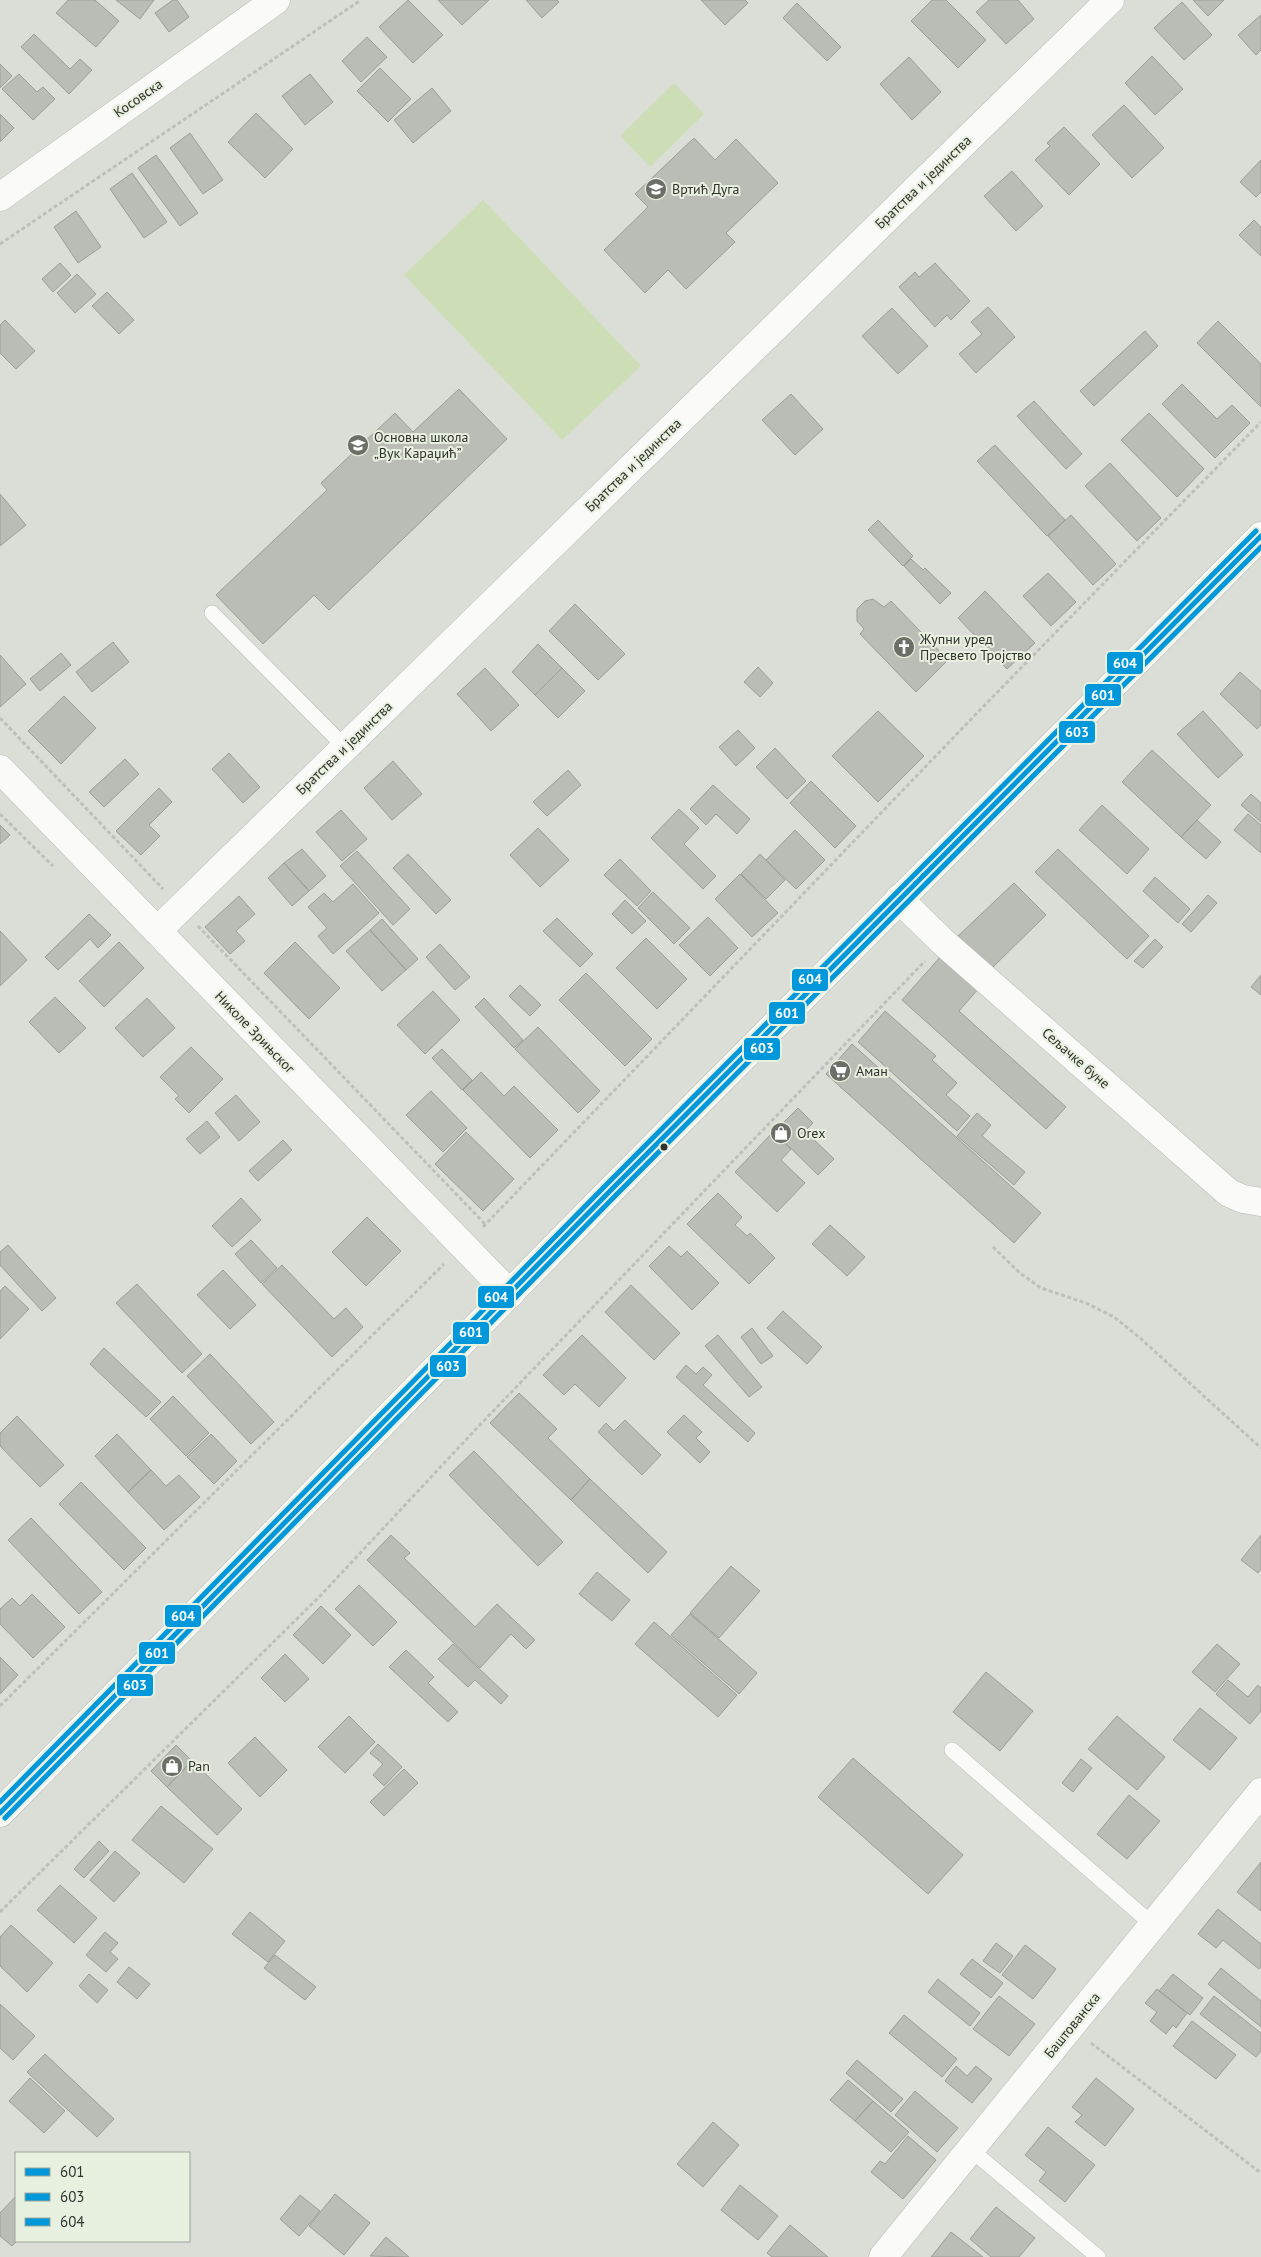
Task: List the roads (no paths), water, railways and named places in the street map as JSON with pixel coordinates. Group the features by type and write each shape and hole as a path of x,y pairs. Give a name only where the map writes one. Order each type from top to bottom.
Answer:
{"street":[{"name":"Косовска","path":"0,197 276,0"},
{"name":"Братства и јединства","path":"157,931 1110,0"},
{"path":"0,1813 898,899 1261,536"},
{"name":"Николе Зрињског","path":"0,769 510,1294"},
{"name":"Сељачке буне","path":"898,899 943,942 1229,1193 1243,1199 1261,1202"},
{"name":"Баштованска","path":"883,2257 1261,1792"}],"lane":[{"path":"212,613 344,747"},
{"path":"952,1750 1153,1925"},
{"path":"970,2149 1098,2257"}],"place":[{"name":"Вртић Дуга","path":"656,189"},
{"name":"Основна школа „Вук Караџић”","path":"358,445"},
{"name":"Жупни уред Пресвето Тројство","path":"904,647"},
{"name":"Аман","path":"840,1071"},
{"name":"Orex","path":"781,1133"},
{"name":"Pan","path":"172,1766"}]}
